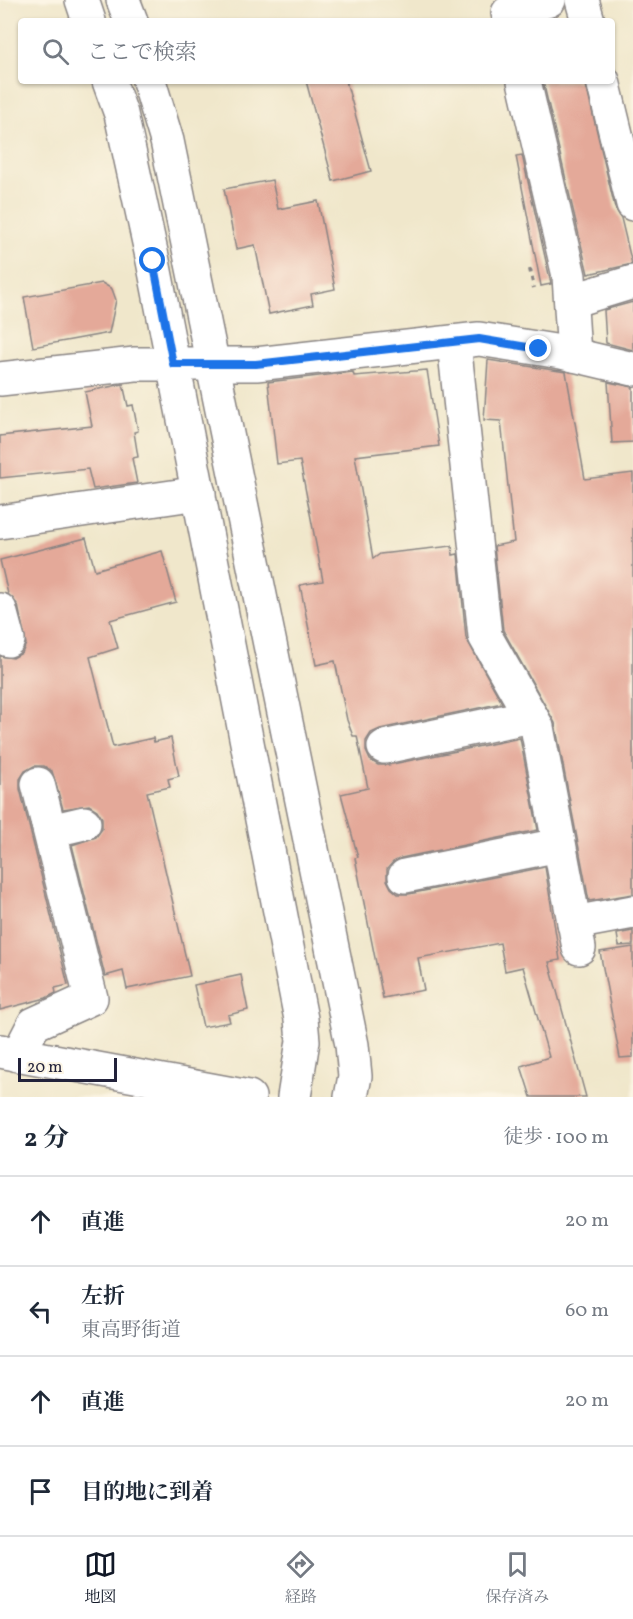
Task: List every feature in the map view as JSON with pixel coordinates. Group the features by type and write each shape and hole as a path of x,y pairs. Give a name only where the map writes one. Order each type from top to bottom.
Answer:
{"main road":[{"path":"82,0 88,18"},
{"path":"123,0 130,18"},
{"path":"509,18 508,13 549,0"},
{"path":"582,0 587,18"},
{"path":"110,84 121,114 173,364 301,1019 303,1041 294,1097"},
{"path":"150,84 167,141 352,1045 355,1076 351,1097"},
{"path":"525,84 569,276 574,355"},
{"path":"604,84 633,204"},
{"path":"571,301 633,282"},
{"path":"0,379 135,364 256,364 479,339 574,355 633,369"},
{"path":"454,342 485,636 537,727 576,936 633,912"},
{"path":"0,522 199,493"},
{"path":"384,747 531,716"},
{"path":"9,1053 34,1024 91,998 38,784"},
{"path":"50,831 84,823"},
{"path":"405,876 559,845"},
{"path":"9,1053 249,1097"}],"building":[{"path":"307,84 347,84 371,171 333,181"},
{"path":"544,84 586,84 615,208 621,218 632,264 588,274"},
{"path":"522,155 551,284 541,286 516,156"},
{"path":"272,180 278,209 318,201 335,289 311,294 313,305 269,314 255,245 236,249 224,189"},
{"path":"102,283 112,289 116,300 109,333 33,347 24,297"},
{"path":"633,302 633,350 606,343 604,310"},
{"path":"488,360 566,372 585,479 633,473 633,894 589,901 555,723 503,630 494,546 514,542 501,421 484,420"},
{"path":"427,370 439,446 355,456 373,559 380,554 452,546 453,555 458,554 466,638 502,703 380,729 371,733 366,741 366,751 370,760 378,765 388,765 520,738 538,830 401,858 387,869 387,880 398,894 409,894 545,867 560,960 549,962 586,1097 531,1097 521,1066 549,1057 523,967 505,971 500,943 418,958 424,990 383,998 355,858 358,857 341,794 368,788 357,736 353,736 347,720 335,661 316,665 300,585 323,581 300,461 277,464 268,382 353,372 354,376"},
{"path":"608,382 633,387 633,442 612,443"},
{"path":"123,384 128,406 133,405 138,431 134,432 138,457 132,458 137,483 93,489 88,469 0,478 0,436 92,426 85,392"},
{"path":"86,538 95,570 162,551 176,602 110,620 118,648 90,657 113,747 153,738 154,742 171,738 179,776 168,779 170,787 147,792 190,976 127,989 123,971 105,976 72,845 96,837 102,829 102,818 97,810 89,805 63,809 52,771 44,766 34,766 25,771 20,779 20,789 68,985 55,988 56,993 46,998 0,1010 0,656 13,658 22,653 26,644 18,605 8,594 0,560"},
{"path":"633,931 633,945 619,946 617,934"},
{"path":"633,947 633,1057 620,1058 600,952"},
{"path":"241,975 248,1010 228,1015 230,1022 203,1027 194,985"}],"route":[{"path":"153,261 173,364 256,364 479,339 539,349"}]}
